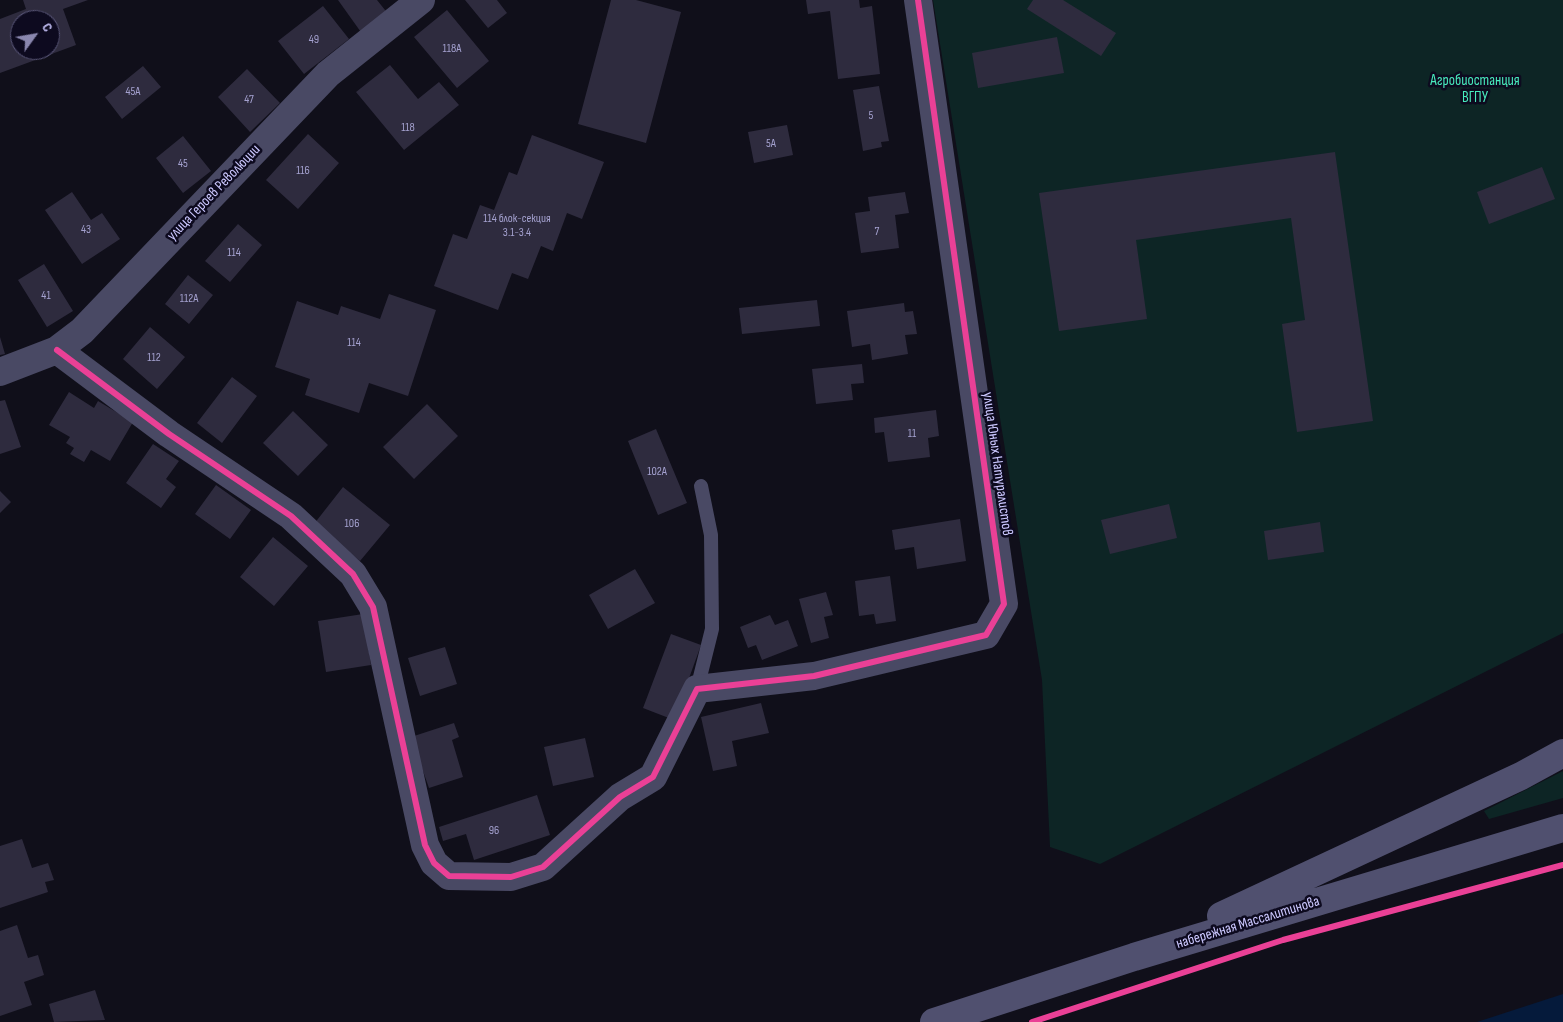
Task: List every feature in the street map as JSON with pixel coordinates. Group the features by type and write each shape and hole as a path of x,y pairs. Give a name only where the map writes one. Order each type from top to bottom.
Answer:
{"main road":[{"path":"1134,957 1388,839 1563,753"},
{"name":"набережная Массалитинова","path":"934,1022 1134,957 1563,828"}],"street":[{"name":"улица Героев Революции","path":"0,372 57,350 82,331 328,74 421,0"},
{"name":"улица Юных Натуралистов","path":"697,689 814,676 986,635 1004,604 918,0"},
{"path":"57,350 169,434 291,516 353,574 373,607 425,845 434,863 449,876 511,877 543,867 620,797 653,777 697,689"}],"lane":[{"path":"697,689 712,629 711,535 701,486"}],"path":[{"path":"1376,915 1563,865"},
{"path":"1032,1022 1060,1012"}],"green space":[{"name":"Агробиостанция ВГПУ","path":"933,0 1563,0 1563,633 1100,864 1050,847 1042,680"},
{"path":"1563,771 1563,798 1489,819 1484,811"}],"water":[{"path":"1563,994 1563,1022 1477,1022"}],"building":[{"path":"23,0 88,0 63,9 76,45 60,51 60,10 23,10 26,9"},
{"path":"338,0 377,0 389,15 363,35"},
{"path":"465,0 497,0 507,13 488,28"},
{"path":"611,0 636,0 681,12 646,143 578,124"},
{"path":"806,0 859,0 860,8 872,6 880,74 838,79 830,11 808,14"},
{"path":"1033,0 1063,0 1116,33 1101,56 1027,9"},
{"path":"323,6 349,39 304,74 278,41"},
{"path":"447,10 489,61 457,88 414,37"},
{"path":"10,15 10,60 35,60 0,73 0,19"},
{"path":"1057,37 1064,73 978,88 972,53"},
{"path":"390,65 418,99 439,82 459,105 404,150 356,92"},
{"path":"143,66 161,87 122,119 105,97"},
{"path":"247,69 280,103 250,132 218,97"},
{"path":"879,86 889,141 881,142 882,147 863,151 853,90"},
{"path":"787,125 793,155 754,163 748,132"},
{"path":"308,134 339,163 298,209 266,180"},
{"path":"532,135 604,162 582,219 567,213 553,251 541,246 528,279 512,273 498,310 434,286 453,234 467,239 480,205 494,210 509,172 517,175"},
{"path":"183,136 211,171 183,193 156,158"},
{"path":"1335,152 1373,421 1297,432 1282,324 1305,320 1291,218 1136,240 1147,319 1059,331 1039,193"},
{"path":"1542,167 1555,199 1489,224 1477,192"},
{"path":"72,192 91,220 102,213 120,239 82,264 45,210"},
{"path":"905,192 909,213 895,215 899,248 861,253 855,213 870,211 868,197"},
{"path":"238,224 262,245 230,282 205,261"},
{"path":"44,264 73,311 47,327 18,280"},
{"path":"188,275 213,295 189,324 165,304"},
{"path":"389,294 436,310 408,396 369,383 359,413 305,395 310,379 275,367 297,301 338,315 341,306 380,319"},
{"path":"817,300 820,326 742,334 739,308"},
{"path":"904,303 905,312 913,311 917,334 905,335 908,354 872,360 870,344 852,347 847,311"},
{"path":"150,327 185,357 157,389 123,359"},
{"path":"0,337 5,354 0,355"},
{"path":"862,364 864,383 851,384 853,400 816,404 812,369"},
{"path":"232,377 257,396 222,443 197,423"},
{"path":"69,392 94,408 98,401 133,422 110,461 91,450 84,462 70,454 74,448 66,443 70,437 49,425"},
{"path":"5,400 21,447 0,454 0,401"},
{"path":"427,404 458,436 414,479 383,447"},
{"path":"936,410 939,436 928,438 930,457 888,462 884,432 875,433 874,418"},
{"path":"293,411 328,445 298,476 263,443"},
{"path":"656,429 687,503 658,515 628,441"},
{"path":"153,444 179,461 166,479 176,487 161,508 126,483"},
{"path":"216,485 251,510 230,539 195,514"},
{"path":"343,487 390,525 360,561 314,524"},
{"path":"0,491 11,502 0,513"},
{"path":"1169,504 1177,538 1110,554 1101,520"},
{"path":"960,519 966,561 917,569 914,547 895,550 892,530"},
{"path":"1320,522 1324,552 1268,560 1264,531"},
{"path":"273,537 308,566 274,606 240,577"},
{"path":"635,569 655,603 608,629 589,595"},
{"path":"890,576 896,621 876,624 874,614 859,616 855,581"},
{"path":"826,592 833,615 824,617 829,638 811,643 799,599"},
{"path":"363,614 371,665 326,672 318,621"},
{"path":"770,615 775,625 788,620 798,646 762,660 756,645 748,648 740,627"},
{"path":"671,634 701,645 674,720 643,708"},
{"path":"445,647 457,684 420,696 408,658"},
{"path":"761,703 769,733 732,741 737,766 713,771 701,717"},
{"path":"454,723 459,737 452,740 463,777 429,788 411,737"},
{"path":"585,738 594,777 553,786 544,747"},
{"path":"537,795 550,835 474,860 466,834 443,841 439,827"},
{"path":"22,839 32,868 48,863 54,880 45,882 48,892 0,908 0,846"},
{"path":"17,925 28,958 38,955 44,975 24,982 32,1005 0,1016 0,931"},
{"path":"95,990 105,1020 54,1022 49,1004"}],"cycle path":[{"path":"57,350 169,434 291,516 353,574 373,607 425,845 434,863 449,876 511,877 543,867 620,797 653,777 697,689 814,676 986,635 1004,604 918,0"},
{"path":"1032,1022 1283,940 1563,865"}]}
